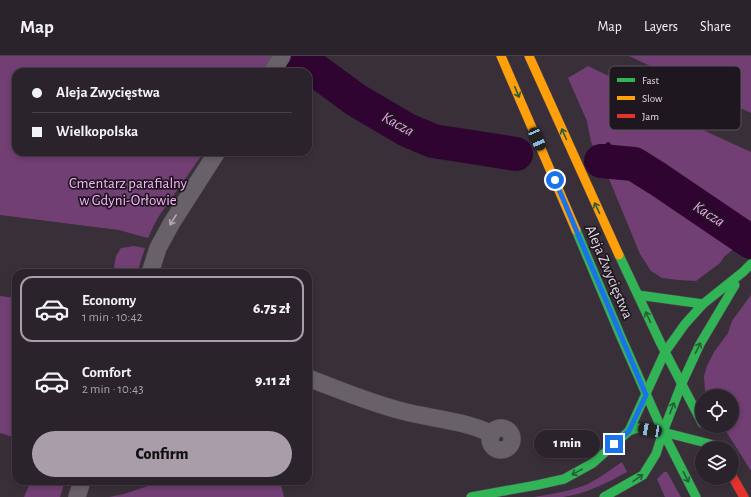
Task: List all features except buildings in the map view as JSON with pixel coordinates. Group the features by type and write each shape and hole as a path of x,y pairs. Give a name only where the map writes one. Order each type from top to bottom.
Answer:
{"main road":[{"name":"Aleja Zwycięstwa","path":"501,56 649,394 663,432 696,497"},
{"name":"Aleja Zwycięstwa","path":"529,56 579,170 665,352 695,409"},
{"path":"629,431 649,394 665,352 685,324 703,304 748,271"},
{"path":"604,497 626,486 643,474 656,454 682,384 700,344 748,271"},
{"path":"638,295 703,304"},
{"path":"668,391 676,389 682,384"},
{"path":"471,497 564,479 593,463 629,431 636,428 663,432 695,441"},
{"path":"737,485 744,497"}],"street":[{"path":"274,68 282,56"},
{"path":"151,269 158,248 171,224 214,156"},
{"path":"312,380 368,401 405,412 473,426 492,434"},
{"path":"77,497 81,485"}],"green space":[{"name":"Cmentarz parafialny w Gdyni-Orłowie","path":"0,56 272,56 265,67 262,68 12,68 12,156 201,156 159,216 148,238 119,230 0,215"},
{"path":"629,56 751,56 751,113 741,108 741,66 650,66"},
{"path":"588,66 609,76 609,130 703,130 751,152 751,234 724,257 720,263 696,281 662,278 651,271 640,254 607,174 591,142 587,121 568,78"},
{"name":"Cmentarz parafialny w Gdyni-Orłowie","path":"134,246 145,248 138,269 114,269 116,256 121,248"},
{"path":"751,295 751,471 739,452 739,441 732,441 727,433 739,433 739,389 705,389 704,376 707,366 714,352 728,333 732,321"},
{"path":"0,296 12,298 12,437 0,433"},
{"path":"622,462 627,472 596,488 571,496 534,497 588,484"},
{"path":"664,472 667,472 681,497 665,497 657,479"},
{"path":"29,485 64,485 60,497 24,497"},
{"path":"151,485 281,485 284,497 109,497 124,494"}],"waterway":[{"name":"Kacza","path":"296,56 356,100 407,130 433,141 516,154"},
{"path":"608,145 624,164"},
{"name":"Kacza","path":"601,161 634,164 751,242"}],"traffic: fast":[{"path":"576,230 663,432"},
{"path":"619,255 661,344 695,410"},
{"path":"629,431 665,352 685,324 703,304 751,264"},
{"path":"663,432 682,383 700,344 735,285"},
{"path":"638,295 703,304"},
{"path":"471,497 564,479 593,463 629,431 637,428 663,432 698,441"},
{"path":"663,432 696,497"},
{"path":"604,497 643,475 656,454 663,432"}],"traffic: slow":[{"path":"501,56 576,230"},
{"path":"529,56 619,255"}],"traffic: jam":[{"path":"737,485 744,497"}],"route":[{"path":"555,180 646,395 629,431 614,444"}]}
